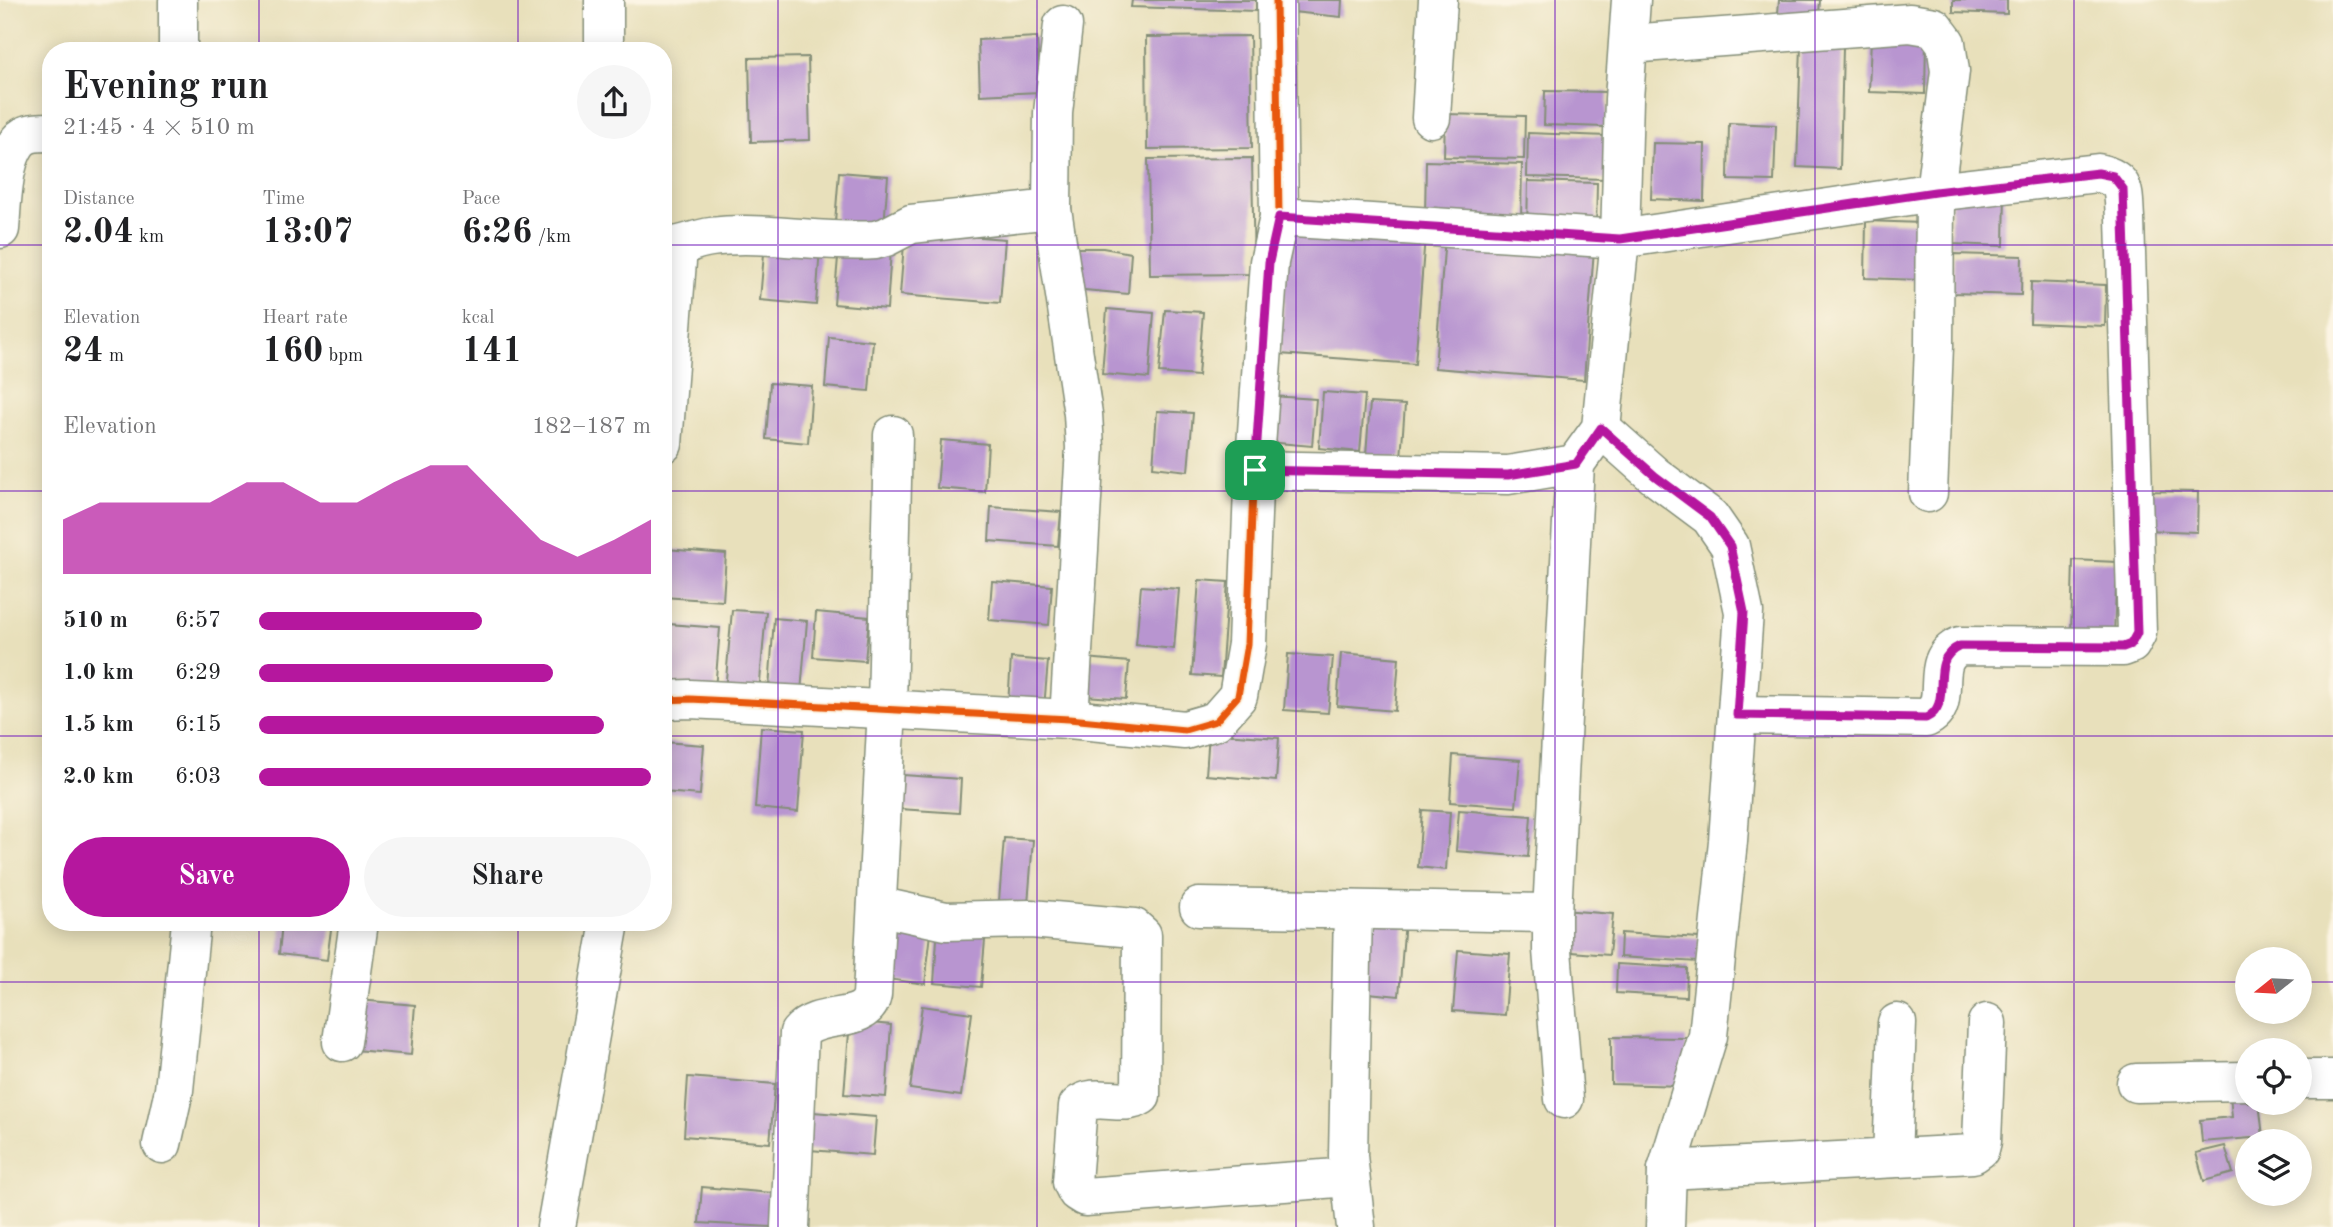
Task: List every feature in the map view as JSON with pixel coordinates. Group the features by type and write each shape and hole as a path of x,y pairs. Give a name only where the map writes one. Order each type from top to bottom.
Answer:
{"street":[{"path":"178,0 178,42"},
{"path":"604,0 604,42"},
{"path":"672,700 887,708 1069,719 1185,730 1216,721 1238,696 1247,644 1269,262 1279,217 1276,0"},
{"path":"1431,118 1437,0"},
{"path":"1564,1099 1552,950 1552,913 1576,464 1601,428 1620,239 1624,99 1632,0"},
{"path":"1629,44 1910,23 1934,27 1946,43 1950,71 1935,192 1934,346 1928,493"},
{"path":"1063,25 1052,113 1052,209 1083,414 1085,447 1069,719"},
{"path":"0,229 4,166 12,148 27,134 42,133"},
{"path":"1279,217 1620,239 1935,192 2098,173 2113,176 2123,189 2137,633 2131,644 2123,647 1960,646 1949,650 1944,657 1938,707 1934,715 1926,718 1737,715"},
{"path":"672,247 709,237 801,236 874,240 911,224 1052,209"},
{"path":"1601,428 1655,476 1710,517 1730,546 1744,612 1728,841 1708,1037 1667,1170 1665,1227"},
{"path":"790,1227 799,1033 814,1021 863,1012 870,1004 887,708 893,435"},
{"path":"1255,470 1508,475 1576,464"},
{"path":"877,906 946,921 1031,919 1134,928 1142,935 1141,1096 1134,1100 1089,1099 1078,1106 1072,1182 1077,1192 1085,1197 1350,1177"},
{"path":"1199,907 1552,913"},
{"path":"1353,910 1348,1156 1356,1227"},
{"path":"162,1144 174,1090 190,931"},
{"path":"342,1042 358,931"},
{"path":"556,1227 608,931"},
{"path":"1892,1158 1897,1023"},
{"path":"1667,1170 1973,1154 1980,1149 1982,1141 1987,1023"},
{"path":"2312,1079 2333,1079"},
{"path":"2136,1083 2235,1080"}],"building":[{"path":"1132,0 1256,0 1256,11 1131,7"},
{"path":"1294,0 1342,0 1341,17 1293,12"},
{"path":"1779,0 1820,0 1819,15 1778,14"},
{"path":"1953,0 2007,0 2007,14 1953,12"},
{"path":"1250,36 1252,148 1147,149 1146,37"},
{"path":"1037,37 1040,92 980,95 978,40"},
{"path":"1871,37 1926,38 1925,94 1869,92"},
{"path":"1801,45 1843,47 1840,169 1797,167"},
{"path":"808,57 810,140 751,142 749,58"},
{"path":"1545,91 1608,92 1606,127 1544,125"},
{"path":"1445,114 1525,116 1524,159 1444,157"},
{"path":"1729,123 1776,125 1774,181 1728,180"},
{"path":"1528,133 1607,136 1607,179 1527,177"},
{"path":"1653,143 1705,144 1704,201 1651,199"},
{"path":"1252,158 1254,274 1150,275 1148,159"},
{"path":"1426,161 1522,164 1521,220 1425,217"},
{"path":"839,172 888,176 884,226 835,222"},
{"path":"1528,181 1597,183 1596,232 1527,230"},
{"path":"2005,190 2004,246 1951,244 1951,195"},
{"path":"1866,221 1922,223 1921,280 1865,278"},
{"path":"1289,225 1425,236 1415,364 1280,354"},
{"path":"905,231 1005,239 1000,303 900,295"},
{"path":"1445,236 1594,249 1584,380 1435,368"},
{"path":"765,242 820,247 816,305 760,300"},
{"path":"839,246 891,250 887,309 834,304"},
{"path":"1077,248 1103,248 1131,253 1128,294 1074,289"},
{"path":"1954,254 2022,256 2021,295 1953,293"},
{"path":"2031,282 2106,285 2105,326 2030,323"},
{"path":"1107,309 1154,313 1149,378 1102,374"},
{"path":"1165,310 1203,312 1198,376 1159,373"},
{"path":"829,337 873,341 869,391 825,387"},
{"path":"770,383 812,386 808,443 766,439"},
{"path":"1323,392 1365,395 1360,452 1319,448"},
{"path":"1271,396 1316,399 1312,446 1267,442"},
{"path":"1370,403 1405,405 1401,458 1366,455"},
{"path":"1157,411 1193,413 1188,471 1153,467"},
{"path":"941,440 988,444 985,492 937,488"},
{"path":"2145,491 2198,492 2197,532 2145,530"},
{"path":"991,507 1061,512 1058,546 989,541"},
{"path":"672,550 726,554 723,601 672,598"},
{"path":"2073,560 2117,562 2114,636 2071,635"},
{"path":"1199,580 1228,582 1221,677 1192,675"},
{"path":"992,581 1052,586 1049,625 989,620"},
{"path":"1141,586 1179,589 1174,649 1136,645"},
{"path":"732,610 766,612 759,693 725,691"},
{"path":"816,612 869,617 865,661 813,657"},
{"path":"774,618 807,621 801,692 769,689"},
{"path":"672,624 720,628 715,690 672,687"},
{"path":"1341,653 1399,658 1395,711 1337,706"},
{"path":"1288,654 1333,657 1328,713 1284,710"},
{"path":"1075,657 1129,662 1126,699 1072,695"},
{"path":"1011,658 1048,661 1044,708 1008,705"},
{"path":"761,727 804,730 798,812 755,808"},
{"path":"1209,733 1279,738 1276,781 1206,775"},
{"path":"672,743 704,745 700,795 672,793"},
{"path":"1453,755 1520,760 1516,807 1450,802"},
{"path":"903,775 961,779 959,813 900,809"},
{"path":"1422,810 1450,812 1446,870 1418,867"},
{"path":"1459,810 1531,816 1528,857 1456,851"},
{"path":"1004,838 1033,840 1028,904 999,901"},
{"path":"1562,910 1613,914 1609,955 1559,951"},
{"path":"1364,917 1405,920 1399,996 1358,992"},
{"path":"887,919 932,925 925,984 879,978"},
{"path":"938,925 986,928 981,987 934,983"},
{"path":"281,931 331,931 327,960 279,954"},
{"path":"1621,933 1699,938 1698,962 1620,957"},
{"path":"1458,950 1510,954 1505,1015 1453,1011"},
{"path":"1617,964 1687,968 1686,997 1616,993"},
{"path":"359,1000 415,1005 411,1055 355,1050"},
{"path":"922,1006 972,1013 961,1096 910,1089"},
{"path":"850,1021 891,1025 886,1097 844,1094"},
{"path":"1611,1037 1686,1038 1686,1086 1611,1084"},
{"path":"688,1077 775,1084 770,1143 684,1136"},
{"path":"2230,1095 2235,1095 2235,1115 2260,1115 2262,1129 2235,1129 2235,1139 2202,1142 2200,1120 2232,1117"},
{"path":"800,1111 876,1117 873,1155 797,1149"},
{"path":"2225,1146 2233,1173 2204,1181 2196,1153"},
{"path":"702,1187 773,1193 771,1227 699,1223"}],"cycle path":[{"path":"672,700 1069,719 1185,730 1216,721 1238,696 1247,644 1253,489 1269,262 1279,217 1276,0"},
{"path":"1279,217 1620,239 1935,192 2098,173 2119,183 2122,188 2125,218 2137,633 2131,644 2123,647 1960,646 1950,653 1944,662 1939,703 1935,712 1926,718 1737,715"}],"route":[{"path":"2098,173 2113,176 2123,189 2137,633 2131,644 2123,647 1960,646 1949,650 1944,657 1938,707 1934,715 1926,718 1737,715 1744,612 1730,546 1710,517 1655,476 1601,428 1576,464 1508,475 1255,470 1269,262 1279,217 1620,239 1935,192 2098,173"}]}
